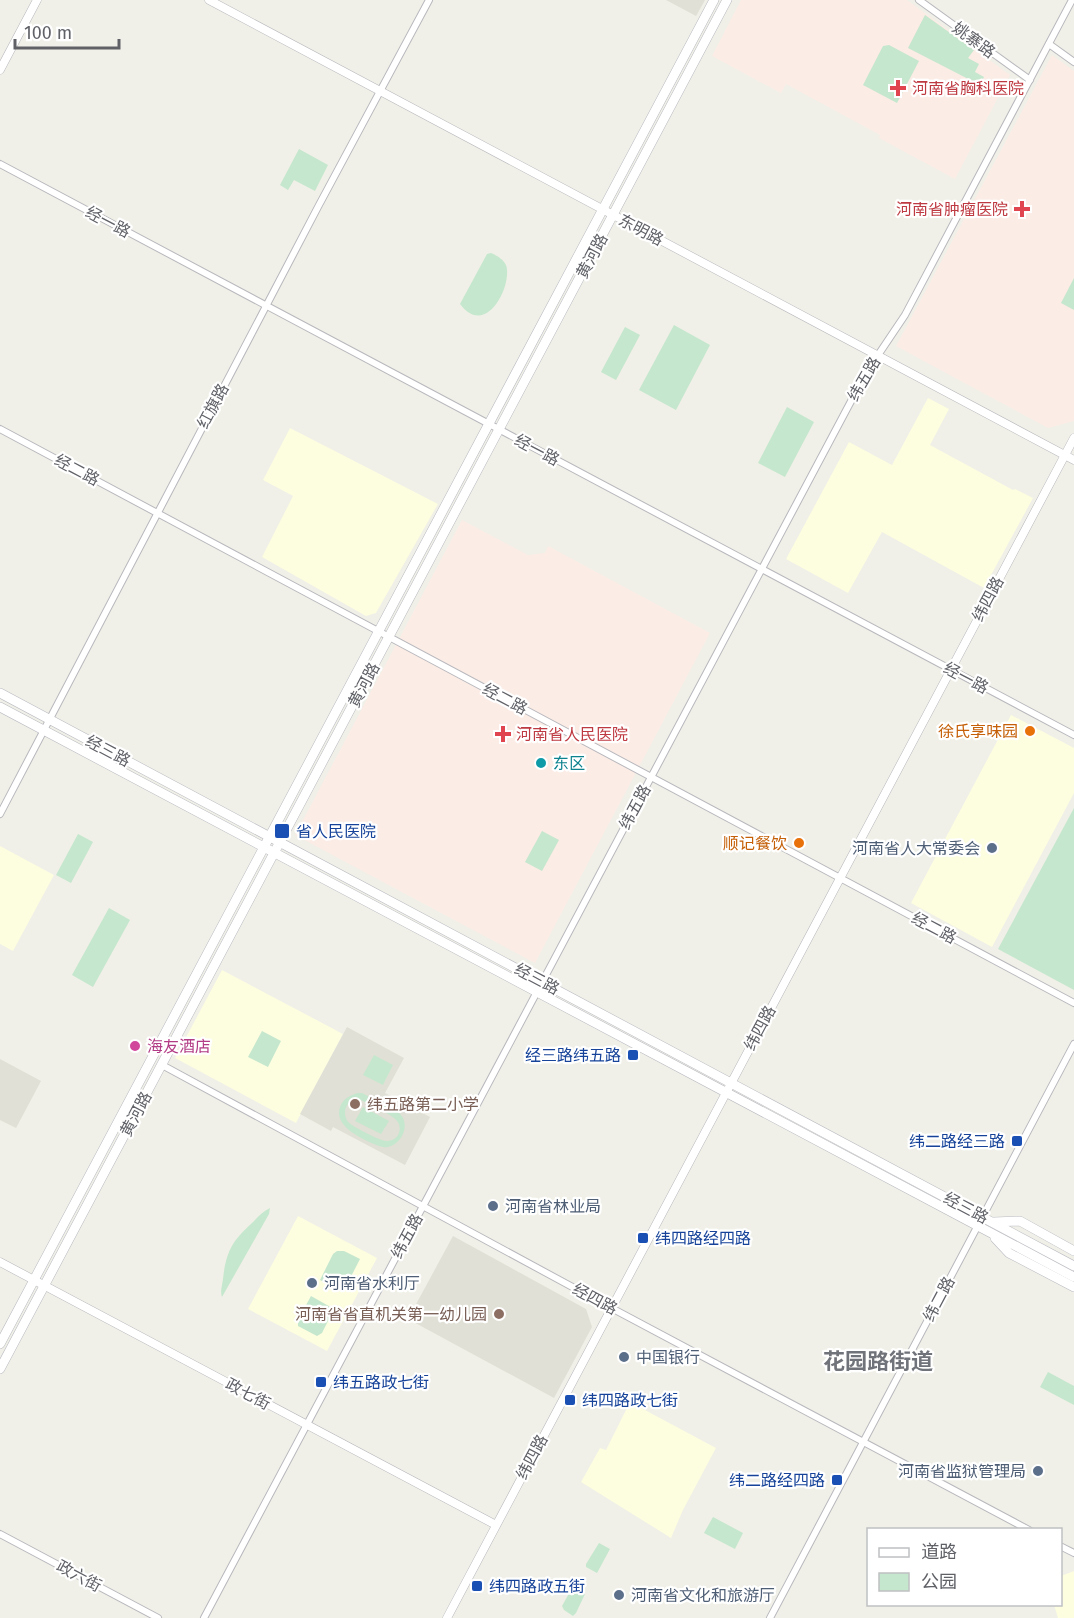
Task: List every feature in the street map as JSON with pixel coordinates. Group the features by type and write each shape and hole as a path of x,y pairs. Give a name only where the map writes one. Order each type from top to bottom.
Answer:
{"main road":[{"name":"黄河路","path":"0,1344 714,0"},
{"name":"黄河路","path":"0,1370 727,0"},
{"name":"经三路","path":"0,693 731,1082 985,1223 1074,1277"},
{"name":"经三路","path":"0,707 726,1092 1074,1266"},
{"path":"985,1223 1020,1221 1074,1251"},
{"path":"985,1223 1009,1253 1074,1287"}],"street":[{"path":"0,70 37,0"},
{"name":"东明路","path":"209,0 1074,460"},
{"name":"红旗路","path":"0,814 429,0"},
{"name":"姚寨路","path":"919,0 1030,80"},
{"name":"纬五路","path":"204,1618 761,569 877,356 905,315 1072,0"},
{"path":"1049,44 1074,62"},
{"name":"经一路","path":"0,164 1074,735"},
{"name":"经二路","path":"0,429 1074,1003"},
{"name":"纬四路","path":"447,1618 1074,438"},
{"name":"纬二路","path":"770,1618 863,1442 985,1223 1074,1044"},
{"name":"经四路","path":"162,1065 611,1308 1025,1528"},
{"name":"政七街","path":"0,1262 496,1525"},
{"name":"政六街","path":"0,1534 158,1618"}],"shaded area":[{"path":"666,0 705,0 696,16"},
{"name":"河南省胸科医院","path":"741,0 907,0 1010,75 955,179 786,84 781,93 712,56"},
{"name":"河南省肿瘤医院","path":"1052,55 1074,71 1074,421 1048,428 896,346"},
{"path":"928,398 949,409 930,445 1013,490 1033,498 984,588 882,532 848,593 786,559 849,442 892,465"},
{"path":"290,428 438,504 376,613 366,616 262,557 293,496 263,480"},
{"name":"河南省人民医院","path":"462,520 528,555 545,553 548,546 710,633 535,963 295,835"},
{"name":"河南省人大常委会","path":"1011,715 1074,748 1074,793 992,947 911,903"},
{"path":"0,846 54,875 13,951 0,944"},
{"path":"222,970 343,1034 296,1123 175,1058"},
{"name":"纬五路第二小学","path":"347,1027 404,1058 385,1093 430,1117 405,1165 333,1127 331,1131 300,1114"},
{"path":"0,1059 41,1081 16,1128 0,1120"},
{"name":"河南省水利厅","path":"298,1216 377,1258 327,1351 248,1309"},
{"name":"河南省省直机关第一幼儿园","path":"453,1236 586,1309 592,1327 554,1398 408,1319"},
{"path":"630,1402 716,1448 671,1538 581,1482 600,1448 606,1450"},
{"path":"1074,1571 1074,1618 1058,1618 1054,1606 1062,1606 1062,1576"}],"green space":[{"path":"925,15 974,50 968,58 979,64 975,72 984,77 980,85 908,48"},
{"path":"889,45 919,61 897,103 863,85 883,46"},
{"path":"299,149 328,165 315,191 294,180 288,190 280,185"},
{"path":"491,253 506,265 505,284 495,305 488,312 479,315 470,313 460,304 487,254"},
{"path":"1074,278 1074,310 1061,303"},
{"path":"674,325 710,345 676,410 639,390"},
{"path":"625,327 640,335 616,380 601,372"},
{"path":"787,407 814,422 785,477 758,463"},
{"path":"1074,808 1074,990 998,949"},
{"path":"542,831 559,840 542,871 525,862"},
{"path":"78,834 93,842 71,883 56,875"},
{"path":"109,908 130,920 93,987 72,975"},
{"path":"262,1031 281,1041 268,1067 248,1057"},
{"path":"374,1055 393,1065 383,1085 363,1075"},
{"path":"358,1093 386,1105 403,1118 404,1131 392,1146 379,1146 358,1136 345,1127 341,1121 339,1114 341,1104 350,1096","holes":["361,1100 397,1121 400,1129 394,1139 383,1140 348,1122 345,1114 347,1106 349,1103"]},
{"path":"363,1107 389,1121 381,1134 355,1121"},
{"path":"270,1208 269,1214 222,1297 224,1270 231,1248 245,1229"},
{"path":"337,1251 344,1251 360,1259 343,1292 320,1280 333,1254"},
{"path":"311,1296 334,1309 322,1333 317,1336 298,1326 298,1320"},
{"path":"1048,1372 1074,1386 1074,1405 1040,1387"},
{"path":"713,1517 743,1533 735,1549 704,1533"},
{"path":"599,1543 610,1549 597,1573 586,1567 586,1564"},
{"path":"572,1588 585,1594 573,1616 562,1606"}],"place":[{"name":"河南省胸科医院","path":"898,88"},
{"name":"河南省肿瘤医院","path":"1022,209"},
{"name":"徐氏享味园","path":"1030,731"},
{"name":"河南省人民医院","path":"503,734"},
{"name":"东区","path":"541,763"},
{"name":"省人民医院","path":"282,831"},
{"name":"顺记餐饮","path":"799,843"},
{"name":"河南省人大常委会","path":"992,848"},
{"name":"海友酒店","path":"135,1046"},
{"name":"经三路纬五路","path":"633,1055"},
{"name":"纬五路第二小学","path":"355,1104"},
{"name":"纬二路经三路","path":"1017,1141"},
{"name":"河南省林业局","path":"493,1206"},
{"name":"纬四路经四路","path":"643,1238"},
{"name":"河南省水利厅","path":"312,1283"},
{"name":"河南省省直机关第一幼儿园","path":"499,1314"},
{"name":"中国银行","path":"624,1357"},
{"name":"纬五路政七街","path":"321,1382"},
{"name":"纬四路政七街","path":"570,1400"},
{"name":"河南省监狱管理局","path":"1038,1471"},
{"name":"纬二路经四路","path":"837,1480"},
{"name":"纬四路政五街","path":"477,1586"},
{"name":"河南省文化和旅游厅","path":"619,1595"}],"district":[{"name":"花园路街道","path":"878,1361"}]}
